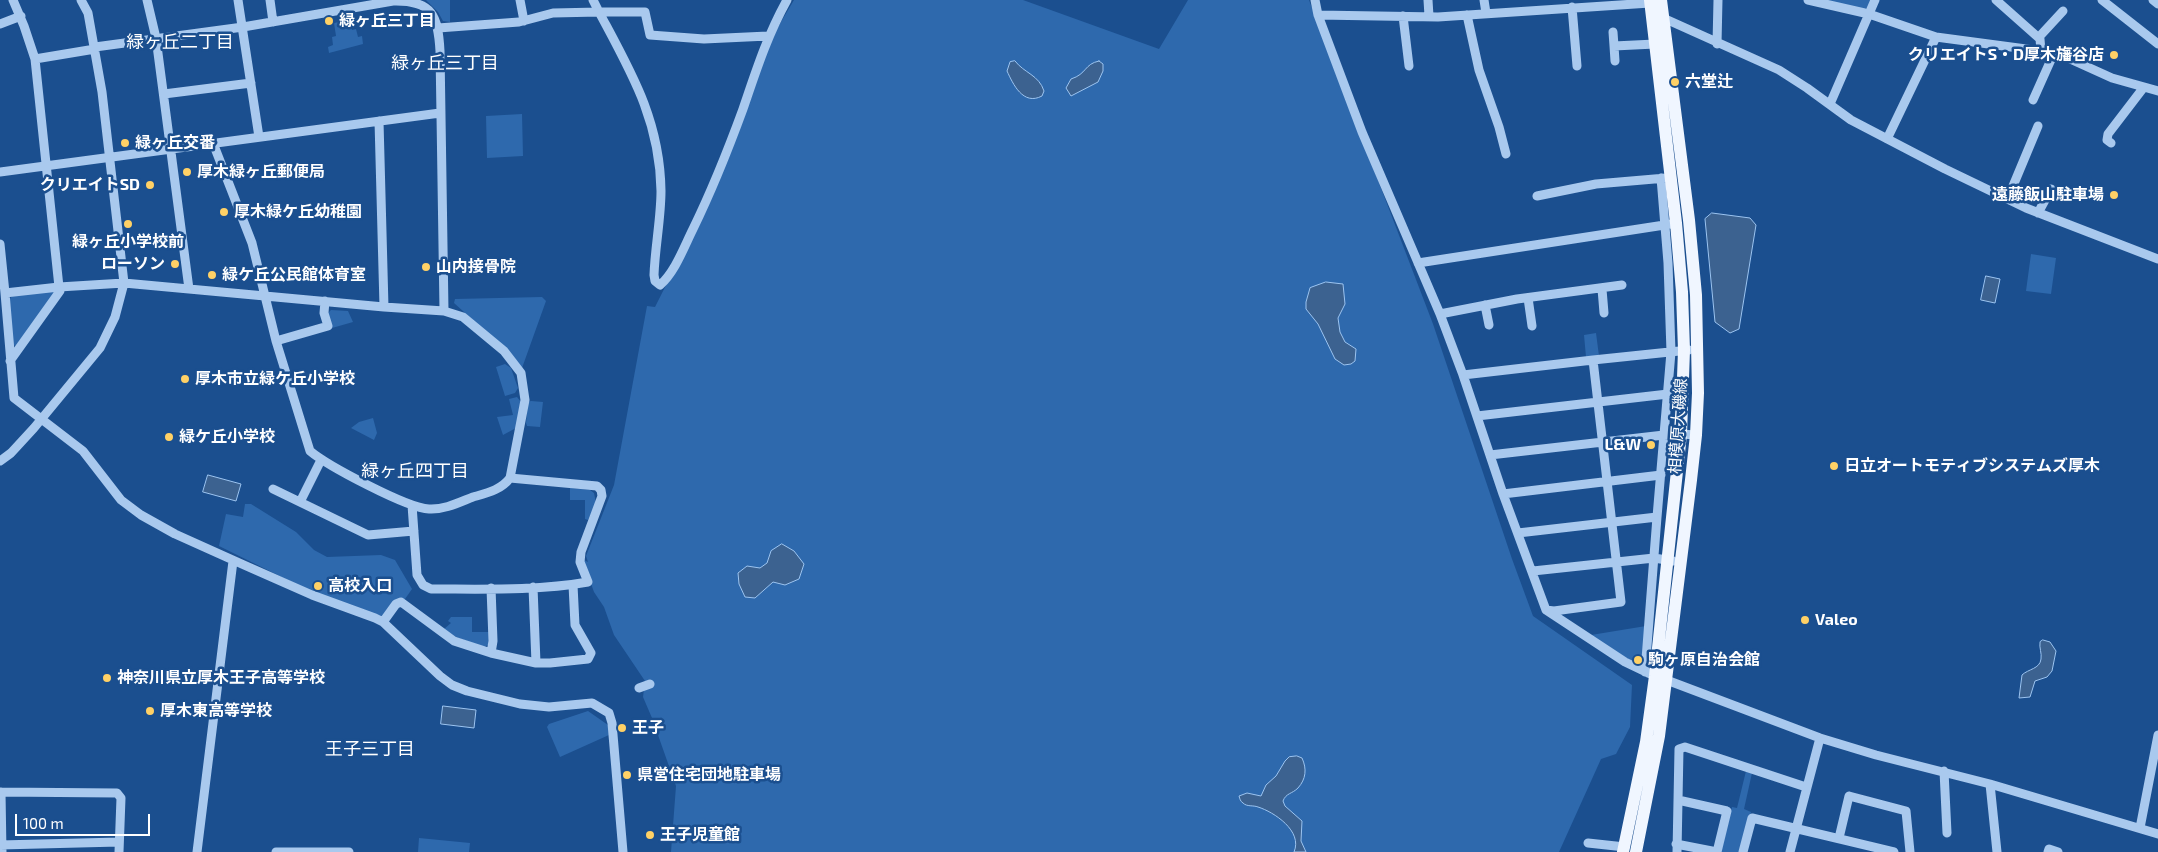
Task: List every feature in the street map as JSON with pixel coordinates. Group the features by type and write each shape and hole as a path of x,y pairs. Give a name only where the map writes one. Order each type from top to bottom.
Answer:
{"main road":[{"name":"相模原大磯線","path":"1628,850 1657,749 1655,676 1696,435 1698,351 1696,295 1684,174 1662,18 1654,1"},
{"name":"相模原大磯線","path":"1654,1 1655,44 1665,178 1682,292 1684,350 1675,561"}],"street":[{"path":"10,361 60,291 35,59 21,16 13,0"},
{"path":"0,461 11,453 41,420 100,348 115,318 124,283 111,157 95,48 88,13 81,0"},
{"path":"147,0 156,38 189,289"},
{"path":"238,0 259,137"},
{"path":"270,0 273,22"},
{"path":"35,59 156,38 243,27 393,1 407,0 425,6 436,19 438,28 444,311"},
{"path":"520,0 524,21"},
{"path":"593,0 639,88 655,136 659,158 661,192 654,274 655,281 660,285 665,280 685,244 720,171 768,36 787,0"},
{"path":"1315,0 1318,16 1362,132 1440,314 1546,610 1625,662 1655,676 1820,738 1876,755 1990,784 2158,834"},
{"path":"1428,0 1429,16"},
{"path":"1484,0 1486,13"},
{"path":"1717,44 1718,0"},
{"path":"1808,0 1869,14 1936,38 2054,54 2112,78 2158,91"},
{"path":"1830,104 1875,0"},
{"path":"1996,0 2039,37 2040,52"},
{"path":"2102,0 2158,44"},
{"path":"2154,0 2158,4"},
{"path":"1318,16 1467,15 1654,1"},
{"path":"1572,8 1577,66"},
{"path":"2039,37 2063,11"},
{"path":"438,28 524,21 553,13 645,12 650,35 704,39 768,36"},
{"path":"1467,15 1479,70 1499,127 1507,143 1506,154"},
{"path":"0,24 21,16"},
{"path":"1403,16 1411,65"},
{"path":"1662,18 1779,70 1851,120 2008,198 2038,212 2158,259"},
{"path":"1613,32 1615,61"},
{"path":"1887,139 1936,38"},
{"path":"1614,46 1655,44"},
{"path":"2032,100 2054,54"},
{"path":"164,94 251,83"},
{"path":"2111,142 2107,140 2108,134 2144,87"},
{"path":"0,172 440,112"},
{"path":"379,121 384,307"},
{"path":"2008,198 2029,157 2038,126"},
{"path":"5,293 124,283 266,296 325,301 384,307 444,311 463,317 504,350 521,373 525,400 510,478 504,485 494,491 439,509 428,509 412,505 321,460 310,451 276,341 267,308 266,296 252,243 213,143"},
{"path":"1537,196 1548,198 1596,184 1665,178 1684,174"},
{"path":"2038,212 2051,189"},
{"path":"1418,263 1671,224 1668,394 1654,558 1655,676"},
{"path":"0,244 5,293 3,324 14,398 83,451 108,484 130,507 176,534 233,561 312,595 383,622 452,685 520,704 548,707 592,704 609,713 612,723 623,852"},
{"path":"1440,314 1528,298 1622,285"},
{"path":"1602,289 1604,313"},
{"path":"1528,298 1532,326"},
{"path":"276,341 328,326 324,313 325,301"},
{"path":"1485,305 1489,325"},
{"path":"1463,375 1684,350 1698,351"},
{"path":"1593,360 1610,521 1623,612"},
{"path":"1477,416 1668,394"},
{"path":"1490,454 1664,435 1696,435"},
{"path":"300,502 321,460"},
{"path":"1503,494 1661,475"},
{"path":"412,505 417,575 423,585 431,589 533,587 573,585 588,582 580,562 581,552 602,496 601,490 597,486 510,478"},
{"path":"273,489 368,535 414,531"},
{"path":"1518,532 1657,517"},
{"path":"1533,571 1654,558 1675,561"},
{"path":"197,852 233,561"},
{"path":"383,622 396,604 401,602 454,641 491,653 536,663 579,661 588,659 591,653 575,625 573,585"},
{"path":"533,587 536,663"},
{"path":"491,588 494,641 491,653"},
{"path":"1546,610 1554,611 1621,602"},
{"path":"639,688 650,684"},
{"path":"2140,828 2158,735"},
{"path":"1790,852 1820,738"},
{"path":"1678,800 1727,811 1718,852 1676,848 1679,749 1684,746 1806,787"},
{"path":"1944,771 1947,834"},
{"path":"1990,784 1997,852"},
{"path":"119,842 2,848 1,792 117,793 121,798 119,852"},
{"path":"1839,838 1849,796 1906,811 1910,852"},
{"path":"1743,852 1752,818 1894,852"},
{"path":"1588,843 1628,850"},
{"path":"2048,852 2049,849 2058,852"},
{"path":"276,852 350,852"}],"shaded area":[{"path":"426,0 450,0 450,22 443,21 438,12"},
{"path":"794,0 1023,0 1159,49 1188,0 1309,0 1433,324 1533,616 1632,685 1630,727 1616,754 1601,759 1559,852 671,852 676,786 643,697 645,681 614,635 604,607 594,592 582,559 588,562 586,556 614,485 647,306 655,307 722,174 772,37"},
{"path":"1822,0 1872,0 1869,7 1864,9"},
{"path":"350,20 352,30 356,29 358,37 362,36 363,44 329,53 328,47 333,45 332,37 336,36 334,23"},
{"path":"1015,61 1039,81 1044,91 1042,96 1029,98 1024,96 1012,82 1007,71 1010,62"},
{"path":"1099,61 1103,64 1103,71 1098,82 1071,96 1066,88 1071,79 1080,75 1094,62"},
{"path":"522,114 523,156 487,158 486,116"},
{"path":"1712,213 1750,218 1756,225 1739,329 1730,333 1715,322 1705,219"},
{"path":"2031,254 2056,258 2051,294 2026,291"},
{"path":"1986,276 2000,279 1995,303 1981,300"},
{"path":"1326,282 1343,284 1345,304 1338,318 1340,332 1345,342 1356,349 1355,361 1351,364 1344,365 1335,359 1318,324 1306,309 1310,288"},
{"path":"53,291 54,294 16,346 13,345 9,300 12,296"},
{"path":"542,297 546,301 522,368 503,347 454,303 455,299"},
{"path":"331,310 348,311 353,322 332,328 328,313"},
{"path":"1596,333 1599,356 1586,357 1584,335"},
{"path":"505,364 511,368 518,388 515,393 505,396 496,367"},
{"path":"517,397 521,402 516,428 503,435 497,417 513,415 509,399"},
{"path":"528,402 543,402 540,427 527,426"},
{"path":"373,418 377,433 374,440 351,428 359,422"},
{"path":"208,475 241,484 236,501 203,492"},
{"path":"570,488 590,490 594,493 596,503 588,520 585,519 585,500 570,500"},
{"path":"245,504 251,504 296,532 314,550 327,557 381,555 395,560 412,589 405,599 383,618 312,592 219,546 226,514 243,517"},
{"path":"782,544 794,551 804,564 799,579 785,585 773,582 755,598 745,597 739,584 738,573 747,566 760,568 767,563 771,551"},
{"path":"451,617 472,617 472,632 490,632 488,645 484,647 456,637 444,629 451,623 448,621"},
{"path":"1646,626 1644,665 1624,658 1591,635"},
{"path":"2043,640 2050,642 2056,651 2052,671 2047,677 2035,681 2030,697 2019,698 2022,675 2036,667 2040,662 2040,642"},
{"path":"443,706 476,710 474,728 441,724"},
{"path":"588,711 608,725 609,735 560,757 547,727 549,724"},
{"path":"1297,756 1302,758 1304,762 1304,777 1301,785 1286,796 1283,801 1285,806 1302,821 1301,841 1306,852 1294,852 1296,844 1291,830 1279,818 1256,806 1245,804 1239,796 1247,793 1261,796 1266,785 1276,776 1285,761 1289,757"},
{"path":"1746,771 1752,773 1744,809 1751,812 1741,852 1721,852 1732,807 1737,808"},
{"path":"419,838 470,843 469,852 418,852"}],"place":[{"name":"緑ヶ丘三丁目","path":"329,21"},
{"name":"クリエイトS・D厚木旛谷店","path":"2114,55"},
{"name":"六堂辻","path":"1675,82"},
{"name":"緑ヶ丘交番","path":"125,143"},
{"name":"厚木緑ヶ丘郵便局","path":"187,172"},
{"name":"クリエイトSD","path":"150,185"},
{"name":"遠藤飯山駐車場","path":"2114,195"},
{"name":"厚木緑ケ丘幼稚園","path":"224,212"},
{"name":"緑ヶ丘小学校前","path":"128,224"},
{"name":"ローソン","path":"175,264"},
{"name":"山内接骨院","path":"426,267"},
{"name":"緑ケ丘公民館体育室","path":"212,275"},
{"name":"厚木市立緑ケ丘小学校","path":"185,379"},
{"name":"緑ケ丘小学校","path":"169,437"},
{"name":"L&W","path":"1651,445"},
{"name":"日立オートモティブシステムズ厚木","path":"1834,466"},
{"name":"高校入口","path":"318,586"},
{"name":"Valeo","path":"1805,620"},
{"name":"駒ヶ原自治会館","path":"1638,660"},
{"name":"神奈川県立厚木王子高等学校","path":"107,678"},
{"name":"厚木東高等学校","path":"150,711"},
{"name":"王子","path":"622,728"},
{"name":"県営住宅団地駐車場","path":"627,775"},
{"name":"王子児童館","path":"650,835"}],"district":[{"name":"緑ヶ丘二丁目","path":"180,42"},
{"name":"緑ヶ丘三丁目","path":"445,63"},
{"name":"緑ヶ丘四丁目","path":"415,471"},
{"name":"王子三丁目","path":"370,749"}]}
